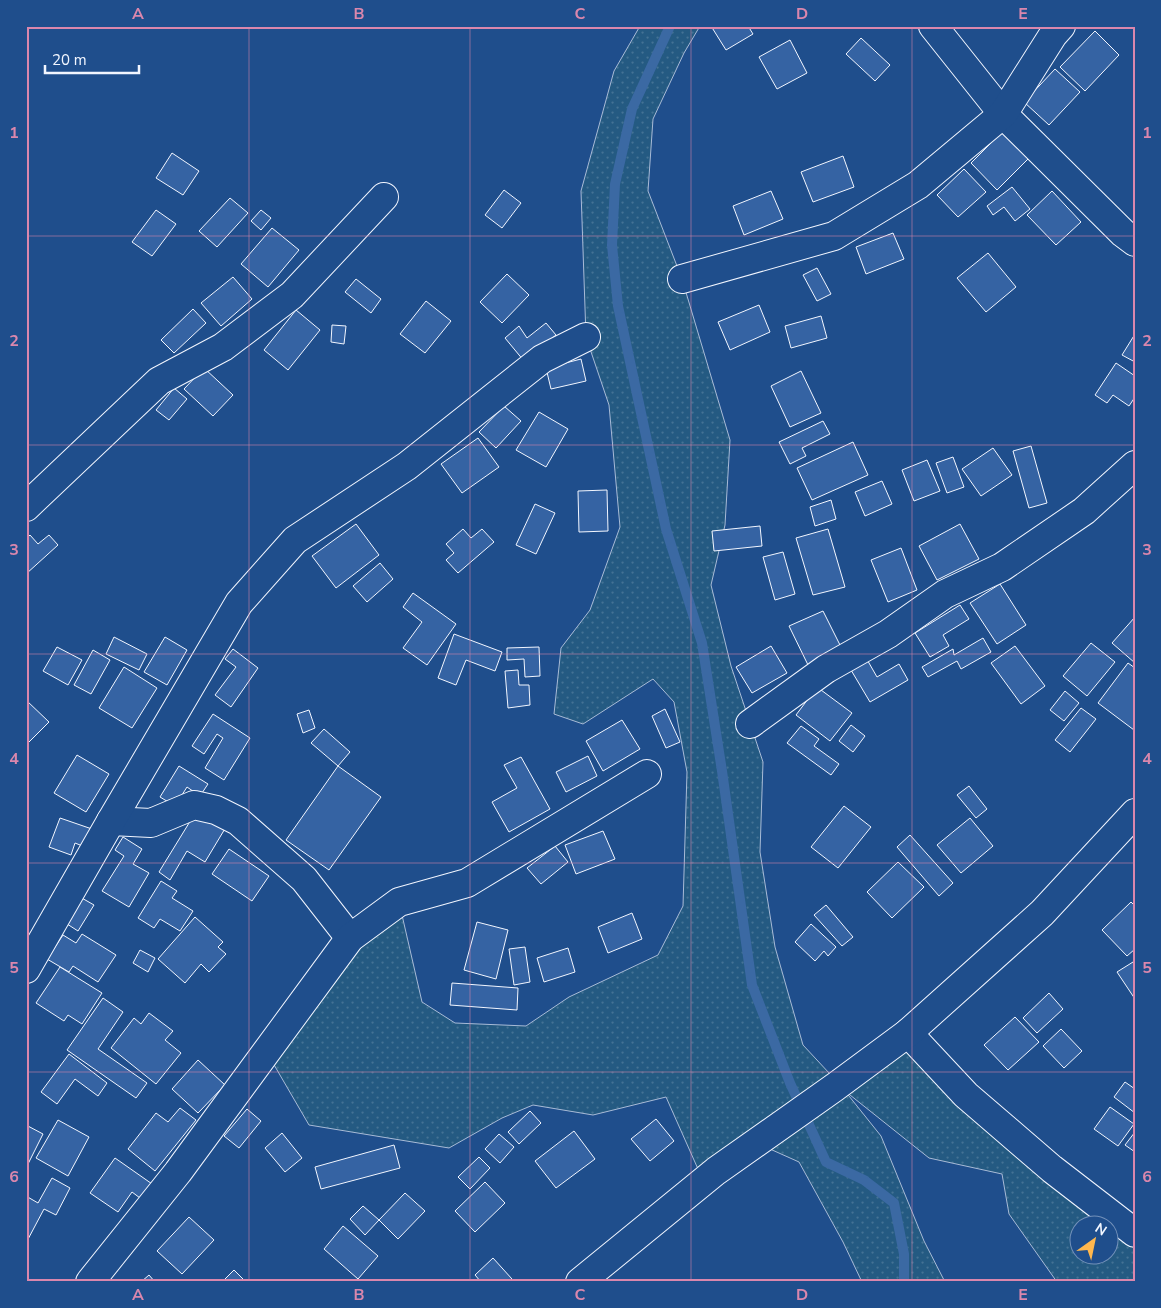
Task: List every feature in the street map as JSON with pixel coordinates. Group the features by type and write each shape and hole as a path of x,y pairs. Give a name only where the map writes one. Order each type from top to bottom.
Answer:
{"street":[{"path":"933,26 1003,114 1123,233 1135,242"},
{"path":"682,279 834,236 918,185 1003,114 1061,26"},
{"path":"26,507 159,381 222,347 292,295 384,197"},
{"path":"26,969 239,603 295,540 407,466 542,359 586,337"},
{"path":"750,724 826,669 888,634 945,594 1002,567 1084,511 1135,465"},
{"path":"90,1282 178,1172 350,938 399,902 467,882 647,774"},
{"path":"111,821 151,823 194,805 216,810 238,821 304,879 350,938"},
{"path":"580,1282 716,1170 835,1087 908,1033 1042,913 1135,813"},
{"path":"908,1033 966,1095 1052,1169 1135,1232"}],"shaded area":[{"path":"640,26 700,26 684,53 653,119 648,191 682,279 730,440 725,525 711,585 731,666 763,762 760,852 775,947 803,1045 843,1088 909,1038 1115,1216 1068,1216 1068,1266 1118,1266 1118,1218 1135,1233 1135,1282 1057,1282 1009,1214 1002,1174 929,1158 845,1091 881,1136 924,1241 945,1282 862,1282 843,1242 799,1162 761,1145 706,1187 666,1097 593,1115 533,1105 502,1118 449,1148 309,1125 266,1051 399,902 422,1002 455,1023 526,1026 569,997 658,955 683,906 687,772 674,702 653,679 583,724 554,714 561,648 590,610 620,527 609,405 586,337 581,191 614,71"}],"building":[{"path":"711,26 748,26 753,34 726,50"},
{"path":"1095,31 1119,55 1085,91 1060,67"},
{"path":"861,38 890,65 875,81 846,54"},
{"path":"790,40 807,73 777,89 759,57"},
{"path":"1055,69 1080,92 1049,125 1024,102"},
{"path":"1002,132 1028,159 997,190 971,163"},
{"path":"172,153 199,171 183,195 156,178"},
{"path":"843,156 854,187 813,202 801,172"},
{"path":"964,169 986,192 958,217 937,195"},
{"path":"1012,187 1030,209 1015,221 1004,207 993,215 987,206"},
{"path":"504,190 521,203 502,228 485,215"},
{"path":"771,191 783,219 744,235 733,206"},
{"path":"1052,191 1081,222 1056,245 1027,215"},
{"path":"230,198 248,213 217,247 199,231"},
{"path":"156,210 176,224 152,256 132,242"},
{"path":"261,210 271,218 261,230 251,221"},
{"path":"272,228 299,250 268,287 241,264"},
{"path":"893,233 904,259 866,274 856,247"},
{"path":"988,253 1016,287 986,312 957,278"},
{"path":"817,268 831,294 817,301 803,275"},
{"path":"507,274 529,295 502,323 480,302"},
{"path":"233,277 252,299 221,326 201,303"},
{"path":"356,279 381,299 371,313 345,292"},
{"path":"426,301 451,321 425,353 400,334"},
{"path":"759,305 770,332 730,350 718,322"},
{"path":"193,309 206,323 174,353 161,340"},
{"path":"296,310 320,330 288,370 264,350"},
{"path":"821,316 827,338 791,348 785,326"},
{"path":"546,323 556,335 524,361 505,338 519,326 527,338"},
{"path":"332,325 346,326 344,344 331,342"},
{"path":"1135,334 1135,362 1122,355"},
{"path":"581,359 586,381 551,389 546,368"},
{"path":"1116,363 1135,376 1135,397 1129,406 1113,395 1107,403 1095,395"},
{"path":"204,368 233,395 213,416 184,389"},
{"path":"801,371 821,413 790,427 771,386"},
{"path":"174,388 187,399 169,420 156,410"},
{"path":"504,406 521,421 496,448 479,432"},
{"path":"539,412 568,429 546,467 516,450"},
{"path":"823,421 830,434 802,448 806,456 790,464 779,442"},
{"path":"478,438 499,467 462,493 441,464"},
{"path":"853,442 868,475 812,500 797,468"},
{"path":"1031,446 1047,503 1029,508 1013,451"},
{"path":"993,448 1012,475 981,496 962,469"},
{"path":"953,457 964,487 947,493 936,463"},
{"path":"927,460 940,491 914,501 902,470"},
{"path":"882,481 892,504 865,516 855,492"},
{"path":"607,490 608,531 579,532 578,491"},
{"path":"831,500 836,519 815,526 810,507"},
{"path":"535,504 555,513 536,554 516,545"},
{"path":"356,524 379,555 336,588 312,556"},
{"path":"960,524 979,559 937,580 919,546"},
{"path":"760,526 762,546 714,551 712,531"},
{"path":"463,529 471,538 482,529 494,542 458,573 446,560 454,553 446,544"},
{"path":"828,529 845,587 813,595 796,538"},
{"path":"30,535 38,544 49,535 58,545 26,574 26,539"},
{"path":"901,548 917,590 888,602 871,560"},
{"path":"783,552 795,594 775,600 763,557"},
{"path":"380,563 393,579 367,602 353,586"},
{"path":"1000,584 1026,625 997,644 970,603"},
{"path":"413,593 456,624 427,665 403,648 422,622 403,607"},
{"path":"960,605 969,619 943,635 949,646 930,657 915,633"},
{"path":"823,611 843,651 809,667 789,626"},
{"path":"1135,617 1135,663 1112,643"},
{"path":"454,634 502,652 495,671 466,660 456,685 438,678"},
{"path":"114,637 147,654 139,670 106,654"},
{"path":"165,637 187,650 167,685 144,672"},
{"path":"983,638 991,652 961,669 957,661 928,677 922,667 953,649 954,655"},
{"path":"1091,643 1115,662 1087,696 1063,676"},
{"path":"771,646 787,673 752,693 736,667"},
{"path":"1015,646 1045,686 1021,704 991,663"},
{"path":"57,647 82,660 68,685 43,671"},
{"path":"539,647 540,676 525,677 524,659 507,660 507,648"},
{"path":"233,649 258,668 231,707 215,695 236,667 225,659"},
{"path":"93,650 110,660 91,694 74,685"},
{"path":"865,656 877,677 899,664 908,680 870,702 848,665"},
{"path":"1128,663 1135,668 1134,730 1098,703"},
{"path":"124,667 157,688 132,728 99,708"},
{"path":"518,670 519,685 529,685 530,705 508,708 505,671"},
{"path":"817,687 852,713 830,741 796,715"},
{"path":"1065,691 1079,703 1064,721 1050,710"},
{"path":"26,700 49,722 26,745"},
{"path":"1081,708 1096,719 1070,752 1055,740"},
{"path":"665,709 680,742 666,748 652,716"},
{"path":"309,710 315,728 303,733 297,714"},
{"path":"213,714 250,738 224,780 205,768 223,738 217,734 204,754 192,746"},
{"path":"622,720 640,749 603,771 586,741"},
{"path":"851,725 865,736 853,752 839,741"},
{"path":"801,726 819,739 814,746 839,764 831,775 787,743"},
{"path":"324,729 350,752 338,766 311,743"},
{"path":"77,755 109,774 86,812 54,793"},
{"path":"588,756 597,776 566,792 556,772"},
{"path":"521,757 550,809 509,832 492,802 517,788 504,765"},
{"path":"179,766 208,784 200,796 187,787 175,806 160,797"},
{"path":"338,766 381,797 329,870 286,840"},
{"path":"969,786 987,809 976,818 957,795"},
{"path":"844,806 871,827 838,868 811,847"},
{"path":"197,810 226,827 205,862 187,851 170,880 159,872"},
{"path":"60,818 92,829 85,847 75,843 71,855 49,847"},
{"path":"970,818 993,846 961,873 937,845"},
{"path":"603,831 615,859 576,874 565,845"},
{"path":"910,835 953,883 939,896 897,847"},
{"path":"123,837 142,849 133,864 149,873 129,907 102,891 124,856 115,850"},
{"path":"555,846 568,862 541,884 527,868"},
{"path":"229,849 269,876 252,901 212,874"},
{"path":"898,862 924,887 892,918 867,892"},
{"path":"161,881 177,891 172,898 193,911 180,931 160,919 154,928 138,918"},
{"path":"80,897 94,905 78,931 64,922"},
{"path":"1131,902 1135,906 1135,949 1127,956 1102,930"},
{"path":"826,905 853,937 842,946 814,915"},
{"path":"632,913 642,939 608,953 598,927"},
{"path":"195,917 223,942 218,947 226,954 209,972 201,964 185,983 158,959"},
{"path":"477,922 508,930 496,979 464,970"},
{"path":"811,924 836,947 828,956 824,951 815,961 795,942"},
{"path":"82,934 116,955 98,982 73,966 69,972 47,959 63,935 76,943"},
{"path":"525,947 530,982 514,985 509,949"},
{"path":"568,948 575,972 544,982 537,958"},
{"path":"140,950 155,958 148,972 133,963"},
{"path":"1133,962 1135,965 1135,999 1117,972"},
{"path":"60,967 102,993 82,1024 68,1015 64,1021 36,1003"},
{"path":"452,983 518,988 517,1010 450,1005"},
{"path":"1049,993 1063,1009 1037,1033 1023,1018"},
{"path":"103,998 123,1012 98,1049 147,1083 136,1098 67,1050"},
{"path":"149,1013 173,1031 165,1040 181,1053 156,1084 111,1048 134,1018 141,1024"},
{"path":"1015,1017 1039,1042 1008,1070 984,1045"},
{"path":"1061,1029 1082,1051 1064,1068 1043,1046"},
{"path":"69,1054 107,1083 98,1096 75,1079 57,1104 41,1092"},
{"path":"198,1060 225,1085 198,1113 172,1089"},
{"path":"1125,1082 1135,1089 1135,1113 1114,1097"},
{"path":"1110,1107 1134,1124 1118,1146 1094,1129"},
{"path":"180,1108 196,1120 155,1171 128,1149 156,1113 168,1122"},
{"path":"247,1109 261,1121 239,1148 224,1136"},
{"path":"530,1111 541,1123 519,1144 508,1132"},
{"path":"656,1119 674,1141 650,1161 631,1139"},
{"path":"58,1120 89,1137 68,1176 36,1158"},
{"path":"26,1125 43,1134 26,1168"},
{"path":"574,1131 595,1159 556,1188 535,1161"},
{"path":"1135,1132 1135,1152 1125,1145"},
{"path":"282,1133 302,1158 285,1172 265,1148"},
{"path":"499,1134 514,1147 500,1163 485,1149"},
{"path":"394,1145 400,1168 321,1189 315,1167"},
{"path":"479,1157 490,1168 470,1189 458,1177"},
{"path":"115,1158 155,1186 144,1201 132,1192 118,1212 90,1193"},
{"path":"52,1178 70,1188 56,1215 44,1209 26,1243 26,1196 38,1203"},
{"path":"485,1182 505,1203 475,1232 455,1211"},
{"path":"405,1193 425,1211 398,1239 379,1220"},
{"path":"363,1206 379,1220 365,1235 350,1219"},
{"path":"189,1217 214,1240 182,1274 157,1251"},
{"path":"343,1226 378,1256 358,1279 324,1249"},
{"path":"493,1258 512,1279 509,1282 481,1282 475,1275"},
{"path":"234,1270 246,1282 222,1282"},
{"path":"149,1275 155,1282 141,1282"}],"waterway":[{"path":"670,26 632,109 615,184 612,245 618,306 666,529 702,643 752,985 790,1083 826,1162 864,1180 894,1203 904,1254 904,1282"}]}
